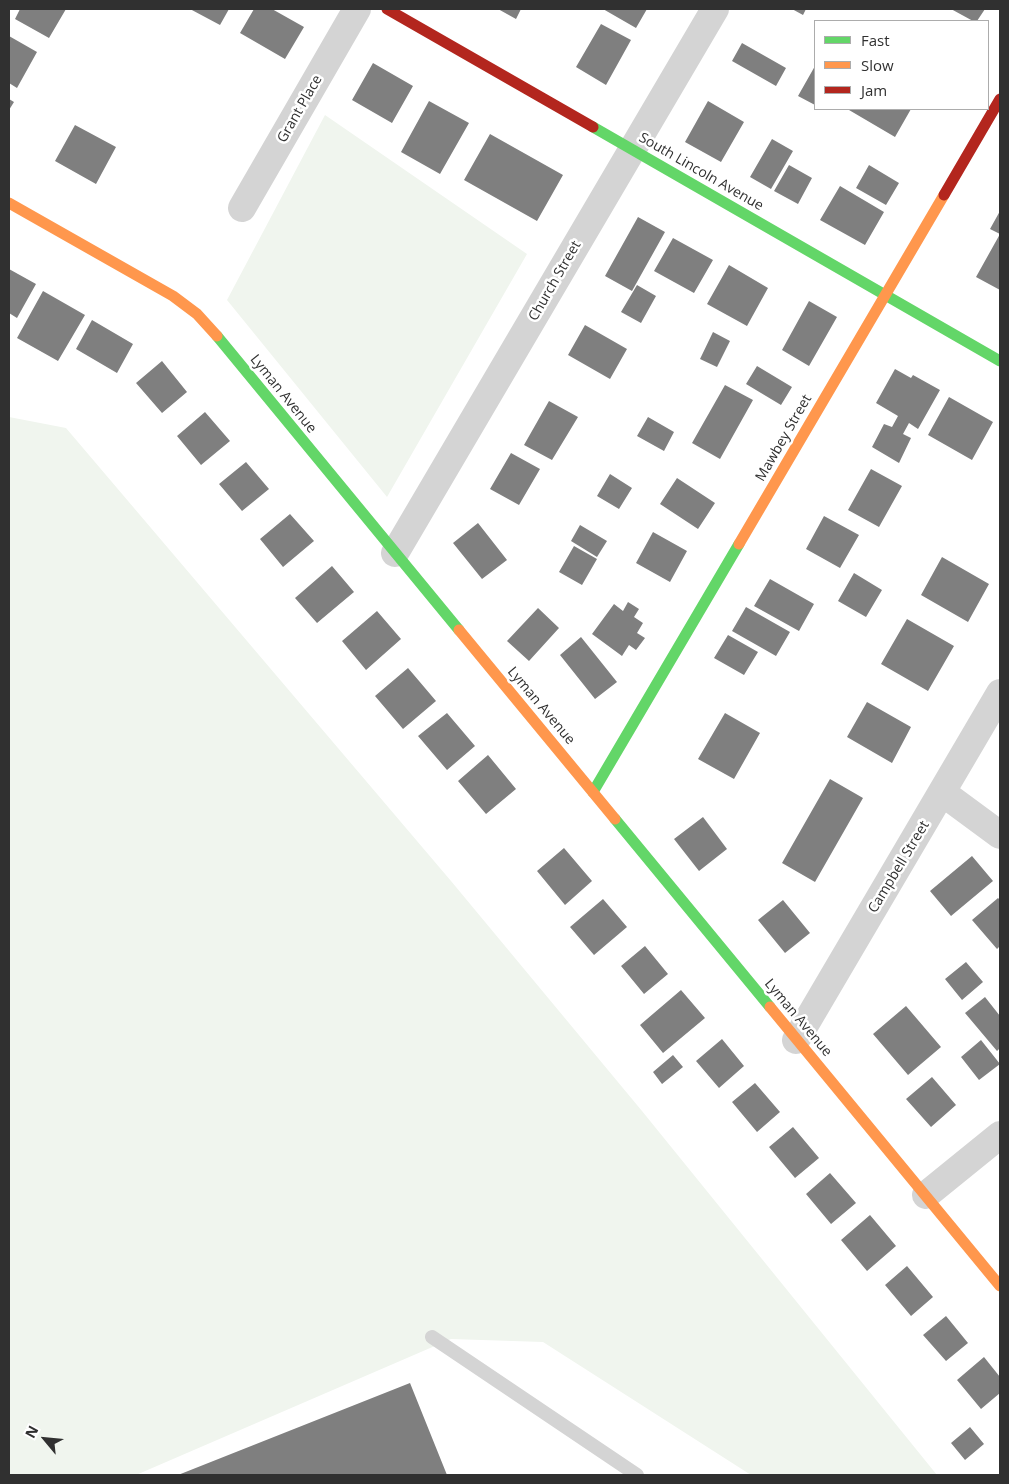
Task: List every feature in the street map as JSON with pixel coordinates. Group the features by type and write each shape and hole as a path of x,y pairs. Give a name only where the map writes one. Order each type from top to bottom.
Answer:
{"street":[{"name":"Grant Place","path":"242,208 357,9"},
{"name":"South Lincoln Avenue","path":"387,9 1000,361"},
{"name":"Church Street","path":"395,554 715,9"},
{"name":"Mawbey Street","path":"593,792 1000,99"},
{"name":"Lyman Avenue","path":"9,203 173,296 197,314 1000,1286"},
{"name":"Campbell Street","path":"796,1040 943,793 1000,693"},
{"path":"943,793 1000,835"},
{"path":"926,1195 1000,1135"}],"lane":[{"path":"432,1337 637,1475"}],"shaded area":[{"path":"325,115 527,254 387,497 227,300"},
{"path":"9,417 66,428 451,881 642,1111 937,1475 751,1475 543,1342 451,1339 136,1475 9,1475"}],"building":[{"path":"20,9 66,9 49,38 15,19"},
{"path":"190,9 229,9 220,25"},
{"path":"254,9 272,9 304,27 285,59 240,33"},
{"path":"498,9 521,9 516,19"},
{"path":"603,9 647,9 636,28"},
{"path":"792,9 806,9 803,15"},
{"path":"951,9 985,9 978,20 971,20"},
{"path":"601,24 631,40 606,85 576,67"},
{"path":"9,36 37,52 17,88 9,83"},
{"path":"742,43 786,68 776,86 732,61"},
{"path":"373,63 413,86 392,123 352,100"},
{"path":"814,68 814,104 798,96"},
{"path":"9,99 14,102 9,110"},
{"path":"429,101 469,123 440,174 401,152"},
{"path":"708,101 744,122 721,162 685,142"},
{"path":"849,110 910,110 895,137"},
{"path":"75,125 116,147 96,184 55,161"},
{"path":"490,134 563,175 537,221 464,180"},
{"path":"772,139 793,151 771,189 750,177"},
{"path":"789,165 812,178 798,204 774,191"},
{"path":"869,165 899,183 886,205 856,188"},
{"path":"840,186 884,212 865,245 820,220"},
{"path":"1000,211 1000,234 990,229"},
{"path":"638,217 665,232 632,291 605,276"},
{"path":"1000,234 1000,290 976,277"},
{"path":"673,238 713,260 694,293 654,271"},
{"path":"729,265 768,288 747,326 707,304"},
{"path":"9,269 36,284 17,318 9,313"},
{"path":"637,285 656,296 641,323 621,312"},
{"path":"43,291 85,315 58,361 17,338"},
{"path":"809,301 837,317 809,366 782,350"},
{"path":"92,320 133,344 117,373 76,349"},
{"path":"585,325 627,349 610,379 568,355"},
{"path":"713,332 730,341 717,367 700,359"},
{"path":"162,361 187,392 162,413 136,383"},
{"path":"757,366 792,387 781,405 746,384"},
{"path":"895,369 911,378 913,375 940,390 918,429 909,423 903,434 911,438 899,463 872,447 884,424 892,427 898,416 876,403"},
{"path":"725,385 753,400 720,459 692,443"},
{"path":"949,397 993,422 972,460 928,435"},
{"path":"549,401 578,417 552,460 524,445"},
{"path":"205,412 230,441 201,465 177,436"},
{"path":"648,417 674,432 664,451 637,436"},
{"path":"511,453 540,469 519,505 490,489"},
{"path":"246,462 269,489 242,511 219,484"},
{"path":"871,469 902,486 879,527 848,510"},
{"path":"610,474 632,488 619,509 597,496"},
{"path":"677,478 715,503 698,529 660,504"},
{"path":"290,514 314,541 283,567 260,539"},
{"path":"824,516 859,535 840,568 806,549"},
{"path":"478,523 507,560 482,579 453,543"},
{"path":"580,525 607,541 597,557 571,541"},
{"path":"653,532 687,551 670,582 636,563"},
{"path":"574,546 597,559 582,585 559,572"},
{"path":"942,557 989,584 968,622 921,595"},
{"path":"332,566 354,592 317,623 295,598"},
{"path":"854,573 882,590 866,617 838,601"},
{"path":"770,579 814,604 799,631 754,606"},
{"path":"628,602 639,609 634,617 643,623 637,633 645,638 636,650 629,645 622,656 592,634 614,604 623,611"},
{"path":"746,607 790,632 776,656 732,631"},
{"path":"538,608 559,628 529,661 507,641"},
{"path":"377,611 401,639 366,670 342,641"},
{"path":"907,619 954,646 928,691 881,664"},
{"path":"728,635 758,652 744,675 714,658"},
{"path":"581,637 617,682 595,699 560,655"},
{"path":"408,668 436,701 403,729 375,696"},
{"path":"867,702 911,727 892,763 847,737"},
{"path":"447,713 475,746 447,770 418,736"},
{"path":"725,713 760,733 734,779 698,759"},
{"path":"488,755 516,789 486,814 458,781"},
{"path":"830,779 863,798 815,882 782,863"},
{"path":"703,817 727,849 699,871 674,839"},
{"path":"564,848 592,881 565,905 537,871"},
{"path":"972,856 993,881 951,916 930,891"},
{"path":"998,898 1000,900 1000,946 997,949 972,920"},
{"path":"603,899 627,927 594,955 570,927"},
{"path":"783,900 810,933 785,953 758,920"},
{"path":"645,946 668,974 644,994 621,966"},
{"path":"966,962 983,982 962,1000 945,979"},
{"path":"681,990 705,1018 663,1053 640,1025"},
{"path":"985,997 1000,1016 1000,1048 997,1051 965,1013"},
{"path":"906,1006 941,1047 908,1075 873,1034"},
{"path":"722,1039 744,1066 719,1088 696,1061"},
{"path":"981,1040 1000,1064 979,1080 961,1057"},
{"path":"673,1055 683,1067 662,1084 653,1072"},
{"path":"932,1077 956,1105 931,1127 906,1099"},
{"path":"755,1083 780,1112 757,1132 732,1102"},
{"path":"793,1127 819,1158 795,1178 769,1147"},
{"path":"830,1173 856,1203 831,1224 806,1194"},
{"path":"870,1215 896,1246 867,1271 841,1240"},
{"path":"907,1266 933,1297 911,1316 885,1285"},
{"path":"946,1316 968,1343 946,1361 923,1335"},
{"path":"984,1357 1000,1377 1000,1393 981,1409 957,1380"},
{"path":"410,1383 447,1475 178,1475"},
{"path":"970,1427 984,1444 965,1460 951,1443"}],"traffic: fast":[{"path":"593,127 1000,361"},
{"path":"217,336 459,630"},
{"path":"593,792 739,544"},
{"path":"615,819 770,1007"}],"traffic: slow":[{"path":"739,544 944,195"},
{"path":"9,203 173,296 197,314 217,336"},
{"path":"459,630 615,819"},
{"path":"770,1007 1000,1286"}],"traffic: jam":[{"path":"387,9 593,127"},
{"path":"944,195 1000,99"}]}
